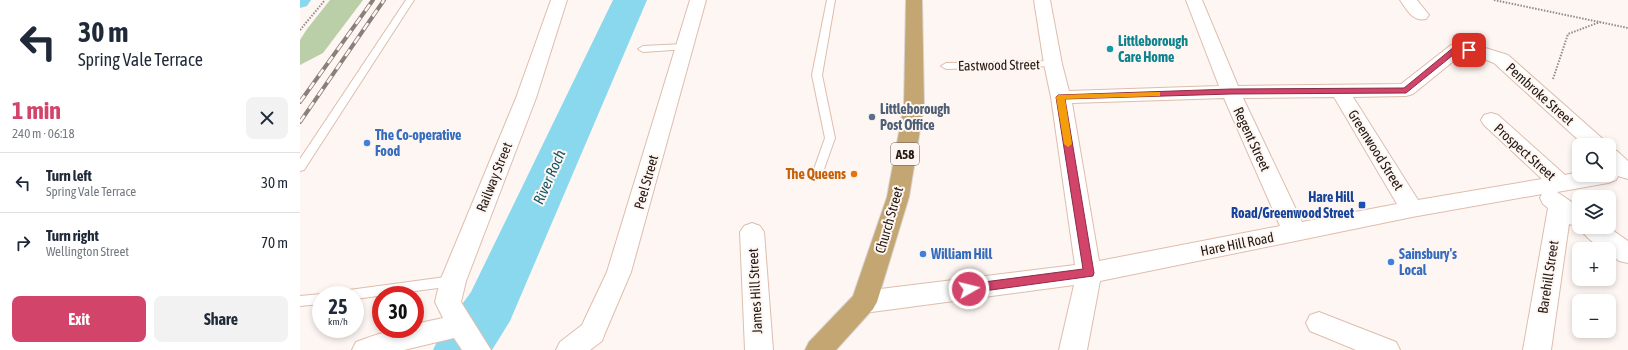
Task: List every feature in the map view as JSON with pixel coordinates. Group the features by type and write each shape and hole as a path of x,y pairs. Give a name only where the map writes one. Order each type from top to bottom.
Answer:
{"highway":[{"name":"Church Street","path":"819,350 864,302 898,197 914,105 914,0"}],"street":[{"name":"Railway Street","path":"450,291 526,98 559,0"},
{"name":"Peel Street","path":"570,350 592,333 619,272 698,0"},
{"path":"1042,0 1060,97 1089,273 1073,350"},
{"name":"Regent Street","path":"1194,0 1231,92 1295,232"},
{"path":"1408,0 1420,16"},
{"name":"Pembroke Street","path":"1340,91 1406,90 1457,49 1482,52 1501,59 1589,138"},
{"path":"1060,97 1231,92 1340,91"},
{"name":"Greenwood Street","path":"1340,91 1412,209"},
{"name":"Prospect Street","path":"1491,120 1559,198"},
{"name":"Hare Hill Road","path":"864,302 1089,273 1412,209 1559,198 1618,173"},
{"name":"Barehill Street","path":"1537,350 1559,198"},
{"name":"James Hill Street","path":"752,232 759,350"},
{"path":"1601,234 1628,254"},
{"path":"450,291 460,325 477,350"},
{"path":"1319,323 1386,350"},
{"path":"366,350 402,339 460,325"}],"lane":[{"path":"300,167 410,0"},
{"path":"818,172 830,138 817,75 831,0"},
{"path":"643,49 684,47"},
{"name":"Eastwood Street","path":"946,66 1053,64"},
{"path":"364,294 450,291"},
{"path":"300,301 312,300"}],"path":[{"path":"300,30 325,0"},
{"path":"1494,0 1628,28"},
{"path":"1548,101 1568,34 1600,22"}],"green space":[{"path":"330,0 363,0 323,53 300,65 300,40"}],"waterway":[{"name":"River Roch","path":"461,350 491,306 630,0"}],"railway":[{"path":"300,102 373,0"},
{"path":"300,122 384,0"}],"slow traffic":[{"path":"1068,144 1060,97 1157,94"}],"place":[{"name":"Littleborough Care Home","path":"1110,49"},
{"name":"Littleborough Post Office","path":"872,117"},
{"name":"The Co-operative Food","path":"367,143"},
{"name":"The Queens","path":"854,174"},
{"name":"Hare Hill Road/Greenwood Street","path":"1362,205"},
{"name":"William Hill","path":"923,254"},
{"name":"Sainsbury's Local","path":"1391,262"}],"route":[{"path":"969,289 1089,273 1060,97 1231,92 1406,90 1457,49 1469,50"}]}
